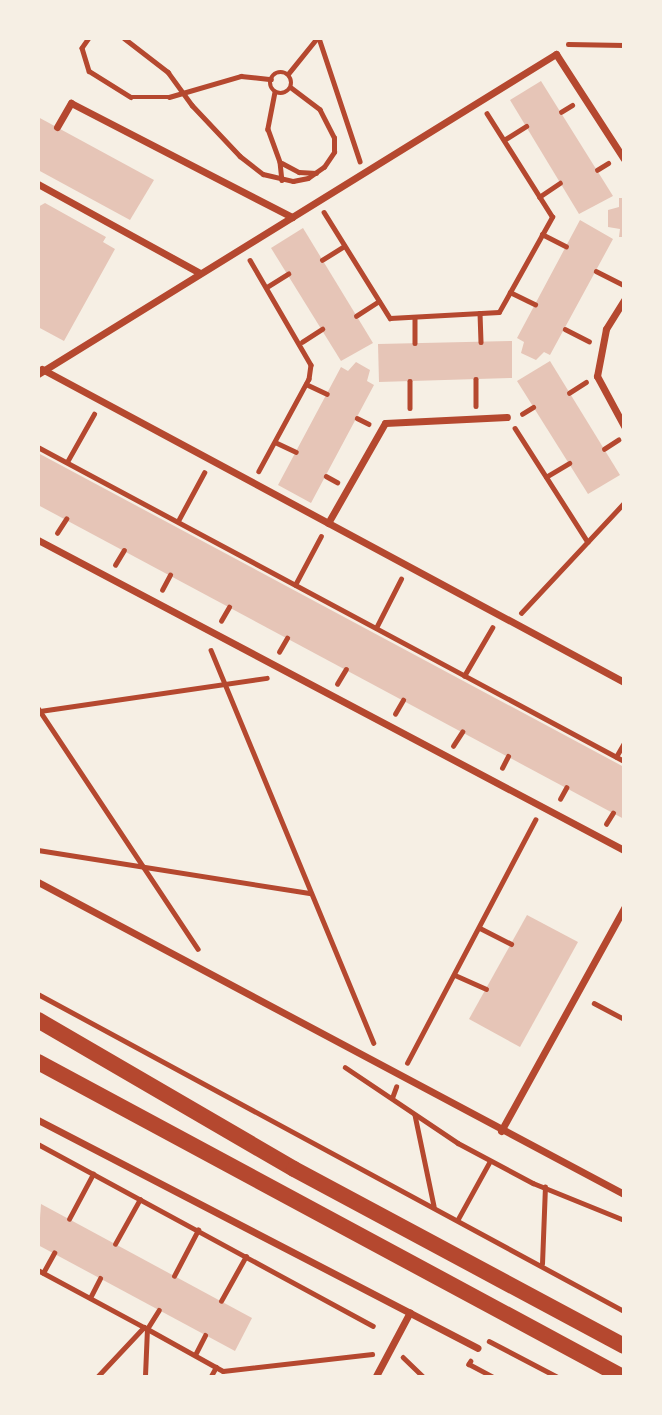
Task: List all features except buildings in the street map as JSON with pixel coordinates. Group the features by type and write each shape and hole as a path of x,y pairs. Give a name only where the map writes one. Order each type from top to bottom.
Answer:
{"main road":[{"path":"38,1020 294,1169 624,1346"},
{"path":"38,1062 621,1377"}],"street":[{"path":"40,370 365,175 556,54 624,159"},
{"path":"57,127 71,103 292,217"},
{"path":"38,184 200,273"},
{"path":"624,300 600,348 597,376 624,426"},
{"path":"40,370 624,682"},
{"path":"328,523 385,423 507,416"},
{"path":"38,540 624,850"},
{"path":"38,882 624,1194"},
{"path":"501,1130 624,908"},
{"path":"38,1120 477,1348"},
{"path":"376,1377 410,1312"}],"path":[{"path":"89,38 82,48 89,72 131,97 169,97 240,76 271,79 278,73 288,74"},
{"path":"124,38 153,57 177,83 192,105 240,156 263,174 282,180 317,173 334,152 334,138 320,110 291,88 288,74"},
{"path":"288,74 318,38"},
{"path":"318,38 365,175"},
{"path":"567,44 624,45"},
{"path":"271,79 275,92 268,129 280,162 282,180"},
{"path":"275,92 284,94 291,88"},
{"path":"318,203 390,318 499,312 552,217 479,102"},
{"path":"504,140 526,127"},
{"path":"280,162 293,171 317,173"},
{"path":"539,197 560,183"},
{"path":"542,234 566,246"},
{"path":"322,260 344,246"},
{"path":"242,248 302,342 311,365 306,384 252,484"},
{"path":"596,271 624,285"},
{"path":"267,287 288,274"},
{"path":"510,292 535,304"},
{"path":"356,316 379,301"},
{"path":"480,313 481,342"},
{"path":"415,317 415,343"},
{"path":"302,342 322,329"},
{"path":"565,329 600,348"},
{"path":"476,379 476,418"},
{"path":"410,381 411,422"},
{"path":"306,384 327,394"},
{"path":"67,462 101,402"},
{"path":"507,416 588,542"},
{"path":"604,449 624,436"},
{"path":"275,442 296,452"},
{"path":"38,447 624,761"},
{"path":"178,521 211,460"},
{"path":"546,477 569,463"},
{"path":"511,623 624,503"},
{"path":"295,584 328,523"},
{"path":"376,628 407,566"},
{"path":"464,676 498,617"},
{"path":"202,626 383,1066 375,1086"},
{"path":"216,976 39,710 292,674"},
{"path":"616,757 624,743"},
{"path":"392,1098 401,1075 542,807"},
{"path":"38,850 312,893"},
{"path":"480,928 511,944"},
{"path":"455,975 486,989"},
{"path":"38,994 435,1206 624,1311"},
{"path":"594,1003 624,1019"},
{"path":"345,1067 490,1161 624,1220"},
{"path":"415,1114 435,1206"},
{"path":"38,1144 373,1326"},
{"path":"458,1219 490,1161"},
{"path":"69,1219 93,1174"},
{"path":"542,1265 545,1187"},
{"path":"115,1244 140,1199"},
{"path":"174,1276 198,1230"},
{"path":"54,1253 41,1272 223,1371 391,1349 424,1377"},
{"path":"221,1301 246,1256"},
{"path":"90,1298 100,1278"},
{"path":"98,1377 146,1328 159,1310"},
{"path":"145,1377 146,1328"},
{"path":"195,1355 205,1335"},
{"path":"508,1350 556,1376"},
{"path":"211,1377 216,1367"}]}
